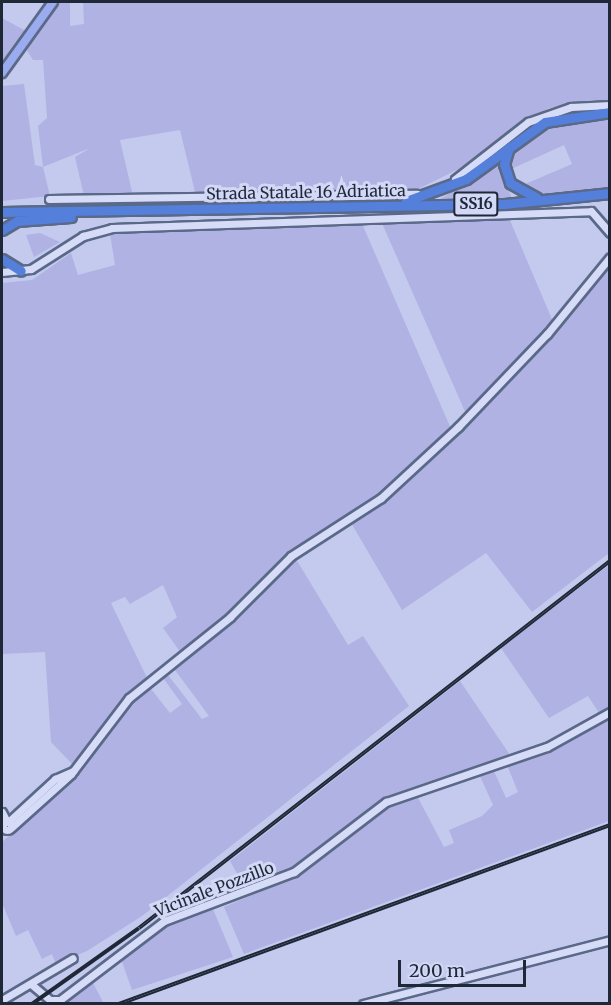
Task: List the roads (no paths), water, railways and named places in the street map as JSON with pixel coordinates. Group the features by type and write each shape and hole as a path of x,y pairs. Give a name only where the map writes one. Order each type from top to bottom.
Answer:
{"highway":[{"name":"SS16","path":"357,206 412,200 445,189 481,170 512,142 558,116 609,112"},
{"name":"SS16","path":"512,142 505,169 520,194 535,198 592,196"},
{"name":"Strada Statale 16 Adriatica","path":"2,218 357,206 592,196 609,193"},
{"name":"Strada Statale 16 Adriatica","path":"2,212 516,208 609,198"},
{"name":"SS16","path":"2,230 16,221 73,216"},
{"path":"2,259 21,271"}],"main road":[{"path":"2,73 53,2"}],"street":[{"path":"49,199 414,195 468,172 528,122 572,107 609,105"},
{"path":"2,273 21,271 83,236 109,229 591,211 609,233"},
{"path":"2,812 5,827 72,771 129,698 230,617 291,556 381,498 458,427 547,334 609,257"},
{"name":"Vicinale Pozzillo","path":"31,984 50,1000 60,1000 164,921 294,872 386,801 547,747 609,712"},
{"path":"363,1004 609,939"},
{"path":"2,1000 72,958"}],"railway":[{"path":"32,1004 139,928 610,561"},
{"path":"119,1004 610,825"}]}
